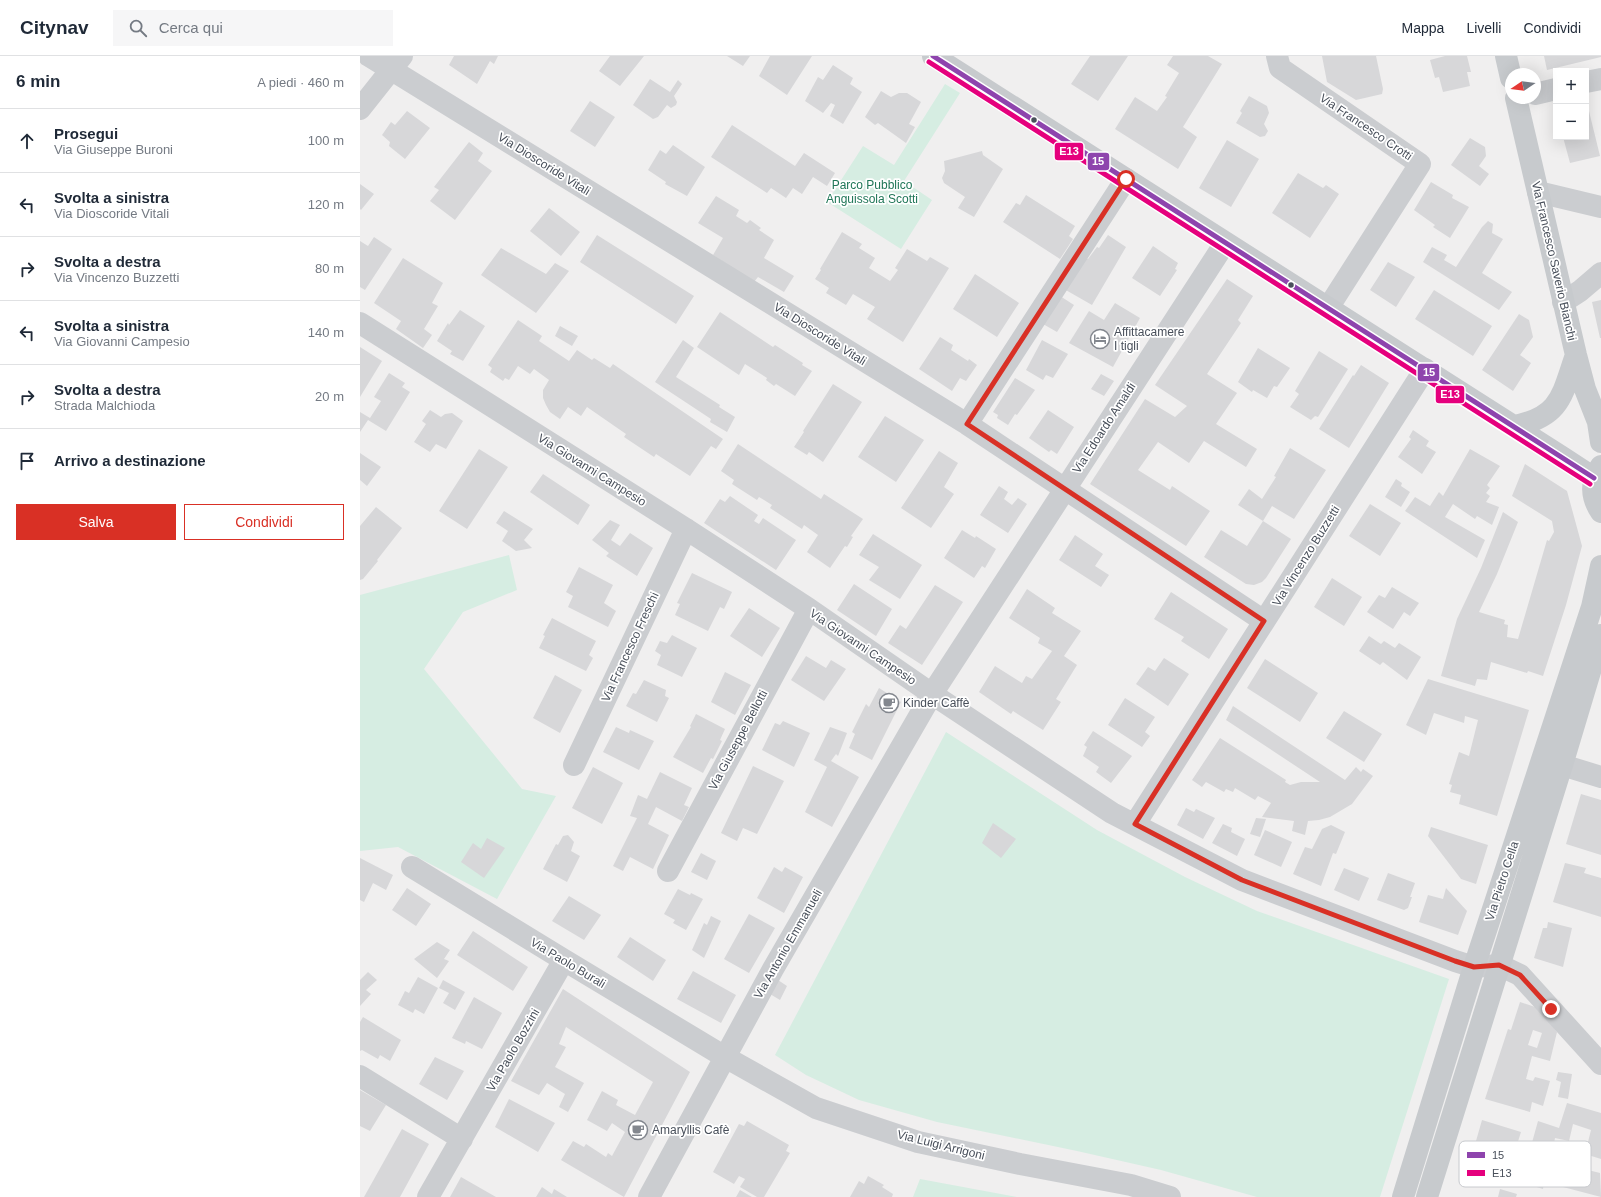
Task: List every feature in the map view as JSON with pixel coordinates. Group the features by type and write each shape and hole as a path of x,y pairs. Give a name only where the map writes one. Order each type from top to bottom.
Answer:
{"main road":[{"path":"932,56 1514,426 1598,472 1593,487 1599,514"},
{"path":"1506,56 1509,68"},
{"name":"Via Francesco Saverio Bianchi","path":"1522,104 1538,192 1563,302 1585,389 1600,430"},
{"path":"1514,426 1541,418 1557,404 1576,355"},
{"name":"Via Pietro Cella","path":"1403,1197 1474,967 1592,607 1601,566"},
{"name":"Via Pietro Cella","path":"1427,1197 1601,634"}],"street":[{"name":"Via Dioscoride Vitali","path":"369,56 396,63 967,424 1264,621"},
{"name":"Via Francesco Crotti","path":"1277,56 1280,68 1420,164 1328,308"},
{"path":"360,109 396,63"},
{"path":"1589,81 1601,79"},
{"path":"1541,92 1553,90"},
{"path":"967,424 1126,179"},
{"path":"1538,192 1601,208"},
{"name":"Via Edoardo Amaldi","path":"932,694 1225,243"},
{"path":"1563,302 1580,291 1601,273"},
{"name":"Via Giovanni Campesio","path":"360,323 686,529 1112,813 1242,880 1455,961 1474,967 1499,965"},
{"name":"Via Vincenzo Buzzetti","path":"1135,824 1425,369"},
{"name":"Via Francesco Freschi","path":"574,765 686,529"},
{"name":"Via Giuseppe Bellotti","path":"668,871 809,610"},
{"name":"Via Antonio Emmanueli","path":"649,1197 777,962 932,694"},
{"path":"1562,764 1601,777"},
{"name":"Via Paolo Burali","path":"412,867 725,1057"},
{"name":"Via Paolo Bozzini","path":"428,1197 564,960"},
{"path":"1499,965 1520,975 1601,1064"},
{"name":"Via Luigi Arrigoni","path":"725,1057 816,1108 918,1142 1020,1164 1131,1185 1170,1197"},
{"path":"360,1076 462,1139"}],"green space":[{"name":"Parco Pubblico Anguissola Scotti","path":"945,84 960,93 904,181 932,200 901,249 827,202 863,146 894,165"},
{"path":"509,555 517,590 463,612 424,669 522,789 556,796 497,899 398,847 360,851 360,595"},
{"path":"946,732 1097,830 1185,877 1257,911 1449,979 1380,1197 1257,1197 1161,1170 937,1122 859,1100 806,1075 775,1055"},
{"path":"920,1179 1017,1197 913,1197"}],"building":[{"path":"454,56 498,56 494,64 490,61 477,84 449,65"},
{"path":"610,56 644,56 620,86 599,71"},
{"path":"727,56 750,56 743,66"},
{"path":"770,56 812,56 787,95 759,76"},
{"path":"1090,56 1128,56 1098,101 1071,84"},
{"path":"1173,56 1208,56 1222,64 1183,127 1197,137 1178,169 1115,129 1135,97 1157,111 1167,97 1165,96 1179,73 1167,65"},
{"path":"1322,56 1376,56 1383,89 1382,94 1356,100 1327,82"},
{"path":"1445,56 1467,56 1471,72 1467,72 1470,86 1443,92 1439,77 1435,78 1430,60"},
{"path":"1544,56 1601,56 1601,57 1547,70"},
{"path":"833,65 853,78 850,84 862,92 843,124 830,116 835,105 831,103 823,113 805,101 818,77 823,80"},
{"path":"650,79 670,92 678,80 682,84 674,96 677,102 676,105 671,108 667,105 658,117 653,119 633,105"},
{"path":"881,91 891,97 899,93 907,93 921,102 909,124 915,127 906,143 878,123 875,125 865,117"},
{"path":"1249,96 1267,106 1269,113 1264,124 1268,131 1265,136 1260,137 1236,123 1242,113 1240,111"},
{"path":"590,101 615,117 595,147 570,131"},
{"path":"407,111 430,128 405,159 389,146 390,142 382,135 391,122 395,125"},
{"path":"1589,111 1600,156 1570,163 1564,140 1589,140"},
{"path":"732,125 795,166 804,153 835,173 827,186 813,177 802,194 793,188 786,198 771,188 767,193 711,157"},
{"path":"1470,138 1485,147 1486,156 1479,166 1489,174 1480,186 1451,165"},
{"path":"1227,140 1259,159 1231,207 1199,188"},
{"path":"469,142 483,153 478,161 492,171 455,220 430,201 439,190 434,187"},
{"path":"673,145 705,167 687,196 665,184 666,182 648,170 660,150 666,154"},
{"path":"982,151 983,155 1003,169 974,217 958,208 965,197 944,183 942,178 945,171 944,161"},
{"path":"1298,173 1323,188 1326,185 1339,194 1310,238 1272,213"},
{"path":"1431,182 1453,195 1452,198 1469,207 1450,238 1433,227 1435,225 1414,210"},
{"path":"360,184 374,194 361,210 360,209"},
{"path":"1026,195 1075,226 1069,236 1073,239 1060,259 1003,222 1016,203 1020,205"},
{"path":"716,196 739,210 736,216 747,223 750,220 761,228 759,230 774,240 764,258 794,276 784,292 758,277 754,282 713,255 723,238 698,223"},
{"path":"549,208 580,232 561,256 530,231"},
{"path":"1488,221 1493,224 1492,233 1503,239 1482,273 1512,292 1499,310 1423,262 1432,247 1447,255 1444,260 1456,267 1482,227"},
{"path":"842,232 862,244 859,248 875,258 869,268 890,281 898,270 895,268 907,249 927,261 930,257 949,268 903,342 867,319 875,307 853,294 846,305 826,293 829,288 815,279"},
{"path":"597,235 694,296 676,324 580,262"},
{"path":"1108,235 1126,247 1092,305 1064,289 1083,256 1088,259 1097,247 1099,248"},
{"path":"374,237 392,249 365,290 360,287 360,241 368,246"},
{"path":"1153,246 1178,263 1175,269 1177,270 1160,296 1132,278"},
{"path":"501,248 546,274 555,263 569,271 536,313 481,275"},
{"path":"403,258 443,283 432,303 438,306 424,329 432,335 423,348 396,329 401,321 374,303"},
{"path":"1388,262 1415,277 1396,307 1370,290"},
{"path":"975,274 1019,303 997,337 953,309"},
{"path":"1227,279 1253,296 1238,320 1241,323 1207,374 1237,393 1216,424 1257,449 1246,467 1204,441 1189,463 1158,442 1138,470 1170,490 1172,486 1210,511 1186,546 1090,484 1145,399 1175,417 1187,406 1155,385"},
{"path":"1434,290 1492,326 1473,356 1415,319"},
{"path":"1060,296 1074,305 1057,332 1043,324"},
{"path":"1601,300 1601,338 1600,338 1592,302"},
{"name":"Affittacamere I tigli","path":"1115,303 1140,318 1113,367 1069,343 1089,311 1104,320"},
{"path":"460,310 485,326 463,361 450,354 452,351 437,341 448,323 449,325"},
{"path":"720,312 773,347 775,345 803,363 802,365 812,371 795,396 776,384 774,386 766,380 767,378 745,364 739,375 697,347"},
{"path":"1519,314 1529,320 1533,337 1520,355 1531,363 1513,391 1482,370"},
{"path":"518,320 542,336 539,341 569,361 577,350 592,360 594,358 610,368 613,364 723,439 716,449 711,446 690,476 656,454 654,457 624,437 626,434 587,407 581,416 568,407 560,419 550,412 543,398 543,390 549,380 534,369 530,374 518,366 509,380 505,378 503,381 490,372 492,368 488,365"},
{"path":"560,326 578,336 572,346 555,336"},
{"path":"940,337 953,345 951,350 977,365 966,381 960,378 952,391 919,369"},
{"path":"683,340 694,348 676,377 720,405 719,407 735,417 727,432 710,422 711,419 655,382"},
{"path":"1042,340 1068,354 1053,378 1046,375 1043,380 1026,370"},
{"path":"360,347 382,361 360,397"},
{"path":"1258,348 1290,368 1277,387 1274,386 1267,398 1253,390 1252,392 1238,382"},
{"path":"1319,351 1348,369 1318,417 1315,416 1311,420 1290,407 1299,394 1295,391"},
{"path":"1361,365 1389,383 1349,448 1319,429 1353,375 1354,376"},
{"path":"389,373 405,383 402,387 410,392 386,431 368,420 360,432 360,412 370,418 381,401 374,397"},
{"path":"1101,374 1114,381 1104,396 1091,389"},
{"path":"1015,378 1035,390 1008,425 997,418 998,415 993,412"},
{"path":"833,384 862,402 823,462 809,452 807,455 794,447"},
{"path":"430,410 441,417 445,414 452,413 463,421 446,449 436,444 430,452 414,442 426,424 422,421"},
{"path":"1048,410 1074,427 1057,454 1051,450 1049,452 1029,438"},
{"path":"885,416 924,440 896,482 858,457"},
{"path":"1413,430 1429,441 1426,446 1436,452 1422,474 1398,457 1411,439 1409,437"},
{"path":"738,444 821,499 824,494 863,519 851,536 853,537 847,547 845,546 830,568 807,552 818,535 804,525 802,529 770,508 772,505 759,497 757,500 732,484 734,480 721,471"},
{"path":"1290,448 1326,470 1294,519 1272,506 1263,521 1238,505 1249,489 1262,499 1276,477 1274,476"},
{"path":"479,449 508,467 467,529 439,511"},
{"path":"1470,449 1500,466 1487,485 1490,488 1486,493 1490,496 1486,502 1499,507 1492,525 1477,516 1475,519 1453,504 1445,517 1485,540 1477,558 1405,511 1415,497 1430,506 1439,492 1443,496"},
{"path":"939,451 958,463 944,487 954,494 931,528 901,508"},
{"path":"360,453 381,467 367,486 360,480"},
{"path":"1525,464 1567,491 1582,546 1566,605 1543,676 1528,671 1527,673 1491,662 1487,680 1477,679 1475,686 1441,676 1457,619 1481,568 1503,512 1518,522 1497,574 1479,612 1505,620 1504,624 1508,625 1507,637 1518,639 1547,540 1549,541 1554,532 1552,521 1512,496"},
{"path":"543,474 590,505 578,525 530,492"},
{"path":"1396,479 1402,483 1401,486 1410,492 1401,507 1385,497"},
{"path":"999,486 1008,492 1004,499 1012,505 1018,498 1027,504 1008,533 980,515"},
{"path":"730,496 758,515 754,521 759,524 763,518 796,540 776,570 704,523 720,499 725,502"},
{"path":"1370,504 1401,523 1380,556 1349,536"},
{"path":"376,507 402,528 377,560 378,561 363,579 360,580 360,526"},
{"path":"504,511 533,529 524,540 532,548 516,551 502,541 508,531 496,523"},
{"path":"610,520 620,525 611,540 620,546 630,533 653,548 637,576 606,556 609,553 592,540"},
{"path":"1263,521 1291,539 1262,582 1254,585 1246,584 1204,557 1221,530 1247,546"},
{"path":"962,530 975,538 976,536 996,549 985,568 982,566 974,578 944,558"},
{"path":"873,534 922,565 900,599 869,580 879,567 859,555"},
{"path":"1075,535 1103,554 1095,566 1109,575 1101,587 1059,560"},
{"path":"579,567 613,585 604,603 616,611 608,627 568,607 573,596 566,592"},
{"path":"692,573 732,592 724,609 720,607 708,631 675,615 680,604 677,603"},
{"path":"1332,578 1362,597 1344,626 1314,607"},
{"path":"854,584 892,609 876,636 837,610"},
{"path":"935,585 963,602 922,665 888,643 900,625 906,629"},
{"path":"1392,587 1419,603 1410,616 1404,612 1393,629 1367,612 1379,595 1385,598"},
{"path":"1027,589 1055,608 1052,613 1081,631 1064,656 1077,665 1056,699 1061,702 1043,730 1013,711 1011,714 979,692 995,666 1022,683 1026,676 1032,679 1052,651 1038,643 1040,638 1009,618"},
{"path":"1171,592 1228,629 1209,659 1181,641 1184,637 1154,619"},
{"path":"749,608 780,628 762,657 730,636"},
{"path":"552,618 596,641 589,655 593,658 586,671 539,648 545,636 543,635"},
{"path":"672,635 697,648 682,677 657,665 661,655 655,651 660,641 667,643"},
{"path":"1369,636 1381,644 1384,641 1395,648 1399,643 1421,657 1407,680 1383,662 1380,665 1359,651"},
{"path":"806,656 826,668 831,660 846,669 824,701 791,680"},
{"path":"1164,658 1189,674 1168,706 1136,684 1148,667 1155,671"},
{"path":"1265,659 1318,693 1300,722 1247,688"},
{"path":"725,672 751,685 735,715 711,702"},
{"path":"555,675 582,690 560,733 533,718"},
{"path":"1428,679 1529,710 1497,816 1459,804 1461,795 1450,792 1452,785 1449,784 1459,752 1469,756 1478,720 1465,716 1464,723 1434,713 1426,735 1406,725"},
{"path":"644,680 666,690 665,696 669,698 657,722 626,706 633,693 636,694"},
{"path":"879,688 901,702 872,760 849,748 855,734 852,732 866,704 869,707"},
{"path":"1125,698 1155,717 1145,732 1150,736 1142,747 1108,725"},
{"path":"1233,706 1345,780 1356,767 1361,772 1363,769 1373,776 1352,804 1330,817 1308,821 1305,835 1292,831 1294,821 1262,817 1271,803 1258,796 1255,800 1235,788 1233,792 1226,789 1224,792 1206,782 1202,787 1192,780 1220,738 1286,780 1285,782 1290,785 1301,782 1320,782 1226,720"},
{"path":"1344,711 1382,734 1364,762 1326,738"},
{"path":"696,714 725,729 720,740 722,741 713,759 711,758 703,773 673,757 691,727 690,726"},
{"path":"783,721 810,733 794,767 762,750 775,723 780,725"},
{"path":"616,727 629,733 630,730 654,741 639,770 603,752"},
{"path":"830,727 847,733 838,756 836,754 831,761 859,777 832,827 805,812 827,767 814,760"},
{"path":"1093,731 1132,756 1111,783 1096,772 1099,767 1083,756 1087,747 1084,745"},
{"path":"753,766 784,781 757,834 743,828 737,841 721,833"},
{"path":"593,767 623,783 602,824 572,808"},
{"path":"660,772 692,788 684,805 689,807 682,821 656,807 648,824 669,835 653,869 630,857 623,871 613,866 637,818 630,816 638,795 647,799"},
{"path":"1581,794 1601,800 1601,855 1566,844"},
{"path":"1186,808 1194,812 1196,809 1215,818 1203,839 1177,825"},
{"path":"1256,818 1266,819 1260,837 1250,834"},
{"path":"993,823 1016,839 1001,858 982,843"},
{"path":"1223,824 1232,828 1231,832 1245,839 1237,856 1212,843"},
{"path":"1331,825 1345,832 1336,854 1333,853 1321,886 1293,874 1305,847 1312,849 1322,829"},
{"path":"1431,827 1488,845 1476,884 1461,879 1428,836"},
{"path":"1265,830 1292,842 1281,867 1254,855"},
{"path":"568,835 574,842 571,851 580,856 567,882 543,869 556,844 558,845 563,836"},
{"path":"487,838 505,848 484,878 461,862 473,843 481,849"},
{"path":"701,853 716,861 707,880 691,872"},
{"path":"360,858 393,875 386,890 373,883 364,902 360,900"},
{"path":"1565,863 1586,868 1584,873 1601,878 1601,917 1553,902"},
{"path":"774,867 782,872 785,867 803,877 784,913 757,898"},
{"path":"1344,868 1369,878 1359,901 1334,890"},
{"path":"1388,873 1415,883 1408,908 1404,910 1377,900"},
{"path":"407,888 431,904 416,926 392,910"},
{"path":"1446,888 1467,911 1458,935 1419,922 1428,895 1443,899"},
{"path":"678,889 703,899 686,930 673,923 675,920 664,914"},
{"path":"569,896 601,915 584,940 552,921"},
{"path":"749,914 775,928 749,973 724,959"},
{"path":"711,916 721,921 704,958 692,950 704,923 707,925"},
{"path":"1548,922 1572,928 1563,967 1534,958 1543,928 1547,928"},
{"path":"473,931 528,967 513,991 457,955"},
{"path":"630,937 666,960 653,981 617,957"},
{"path":"437,942 450,950 444,959 449,961 437,978 414,959"},
{"path":"693,971 736,995 721,1023 677,999"},
{"path":"368,972 377,980 366,990 371,994 360,1006 360,980"},
{"path":"418,977 438,988 424,1014 415,1009 413,1013 398,1005 405,991 409,993"},
{"path":"443,980 465,992 455,1010 443,1003 449,993 439,988"},
{"path":"778,980 787,986 780,1000 770,994"},
{"path":"563,989 690,1072 624,1197 561,1160 573,1141 584,1147 586,1144 606,1157 608,1153 612,1156 625,1132 612,1123 607,1131 587,1120 602,1091 618,1100 616,1105 635,1115 653,1082 566,1027 559,1044 566,1047 555,1067 584,1083 568,1112 559,1107 565,1094 547,1083 539,1095 511,1081"},
{"path":"474,997 502,1013 482,1049 466,1041 465,1044 452,1038"},
{"path":"1520,1002 1538,1008 1557,1032 1550,1061 1532,1056 1526,1079 1533,1081 1535,1077 1550,1081 1543,1106 1532,1102 1530,1112 1485,1099 1508,1029 1511,1030","holes":["1533,1030 1542,1033 1537,1048 1528,1045"]},
{"path":"363,1017 401,1040 390,1061 380,1055 378,1059 362,1050 360,1051 360,1022"},
{"path":"435,1057 464,1071 447,1100 419,1084"},
{"path":"1558,1072 1572,1074 1568,1099 1558,1097 1561,1082 1556,1080"},
{"path":"360,1090 386,1105 370,1131 360,1126"},
{"path":"509,1099 555,1123 538,1152 495,1127"},
{"path":"1567,1103 1601,1113 1601,1159 1591,1156 1591,1141 1588,1141 1591,1130 1573,1124 1569,1141 1555,1138 1554,1141 1532,1141 1538,1121 1559,1128"},
{"path":"1482,1120 1521,1132 1518,1141 1476,1141"},
{"path":"747,1121 789,1145 786,1151 790,1153 764,1197 757,1197 740,1187 745,1179 739,1176 734,1184 713,1172 739,1124 744,1126"},
{"path":"402,1129 429,1144 400,1197 364,1197"},
{"path":"1591,1171 1600,1173 1601,1197 1563,1187 1591,1187"},
{"path":"868,1176 884,1185 882,1187 893,1194 892,1197 850,1197 859,1181 864,1184"},
{"path":"461,1177 496,1197 450,1197"},
{"path":"542,1187 552,1194 554,1189 567,1197 536,1197"},
{"path":"1500,1189 1517,1194 1516,1197 1498,1197"},
{"path":"740,1190 752,1197 736,1197"}],"transit line":[{"name":"15","path":"933,56 1594,478"},
{"name":"E13","path":"929,62 1590,484"}],"place":[{"name":"Affittacamere I tigli","path":"1100,339"},
{"name":"Kinder Caffè","path":"889,703"},
{"name":"Amaryllis Cafè","path":"638,1130"}],"route":[{"path":"1126,179 967,424 1264,621 1135,824 1242,880 1455,961 1474,967 1499,965 1520,975 1551,1009"}]}
